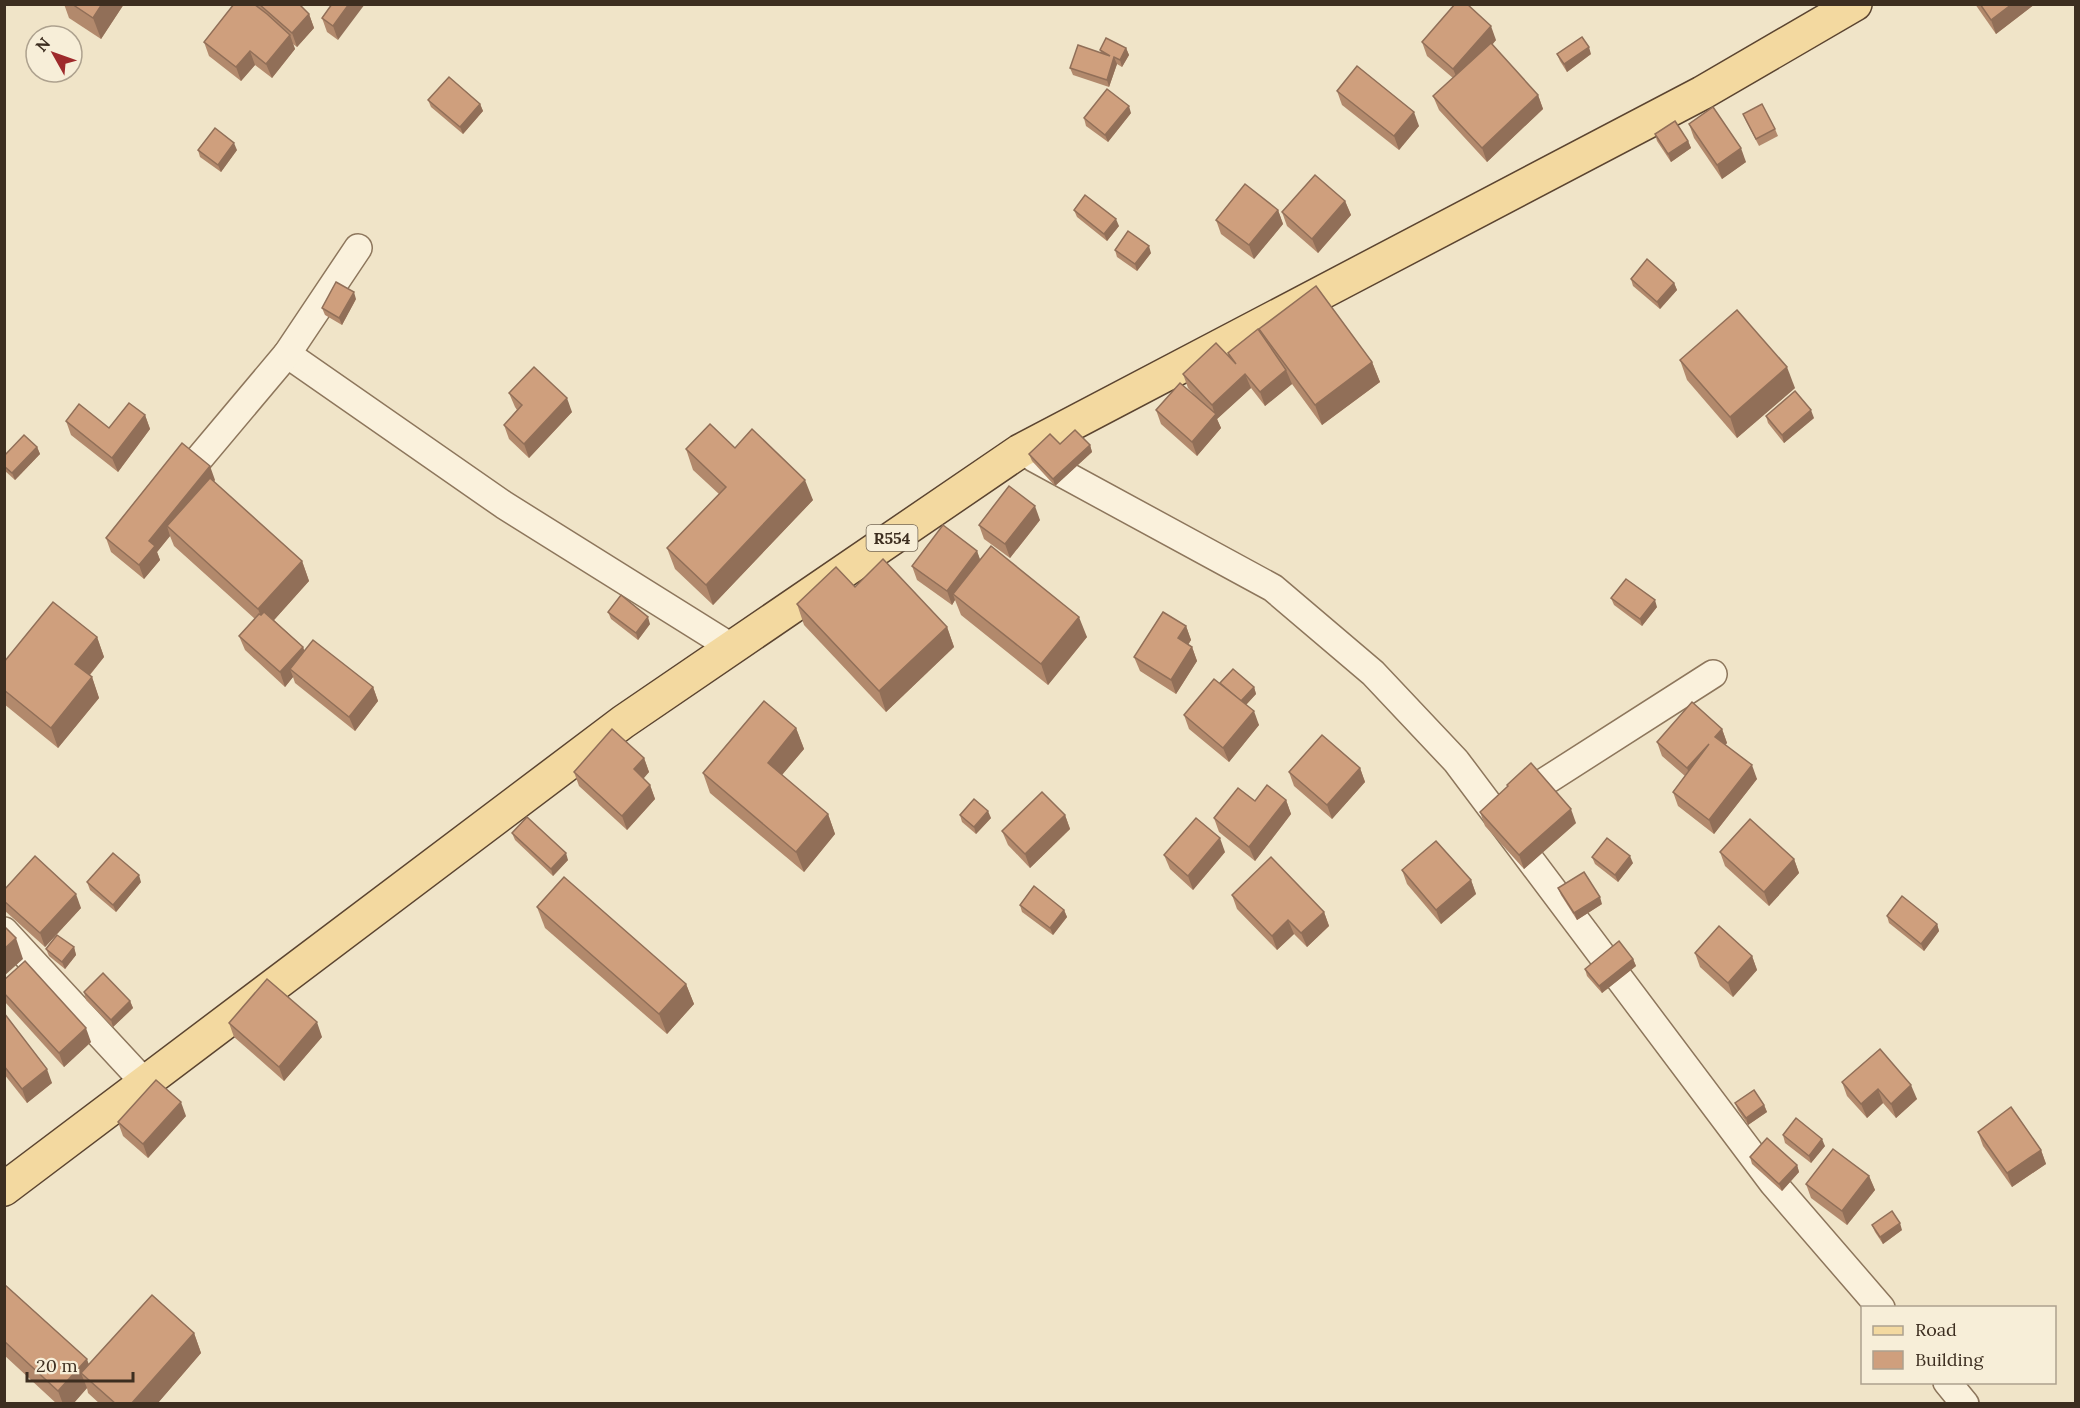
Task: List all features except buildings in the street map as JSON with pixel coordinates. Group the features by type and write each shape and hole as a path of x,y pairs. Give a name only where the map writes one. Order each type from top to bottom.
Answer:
{"main road":[{"name":"R554","path":"4,1189 146,1084 622,722 1020,451 1702,93 1854,4"}],"street":[{"path":"160,506 287,354 358,248"},
{"path":"287,354 504,505 731,647"},
{"path":"1020,451 1273,588 1372,673 1456,761 1773,1183 1879,1306"},
{"path":"1495,813 1713,674"},
{"path":"4,932 146,1084"},
{"path":"1948,1384 1965,1404"}]}
